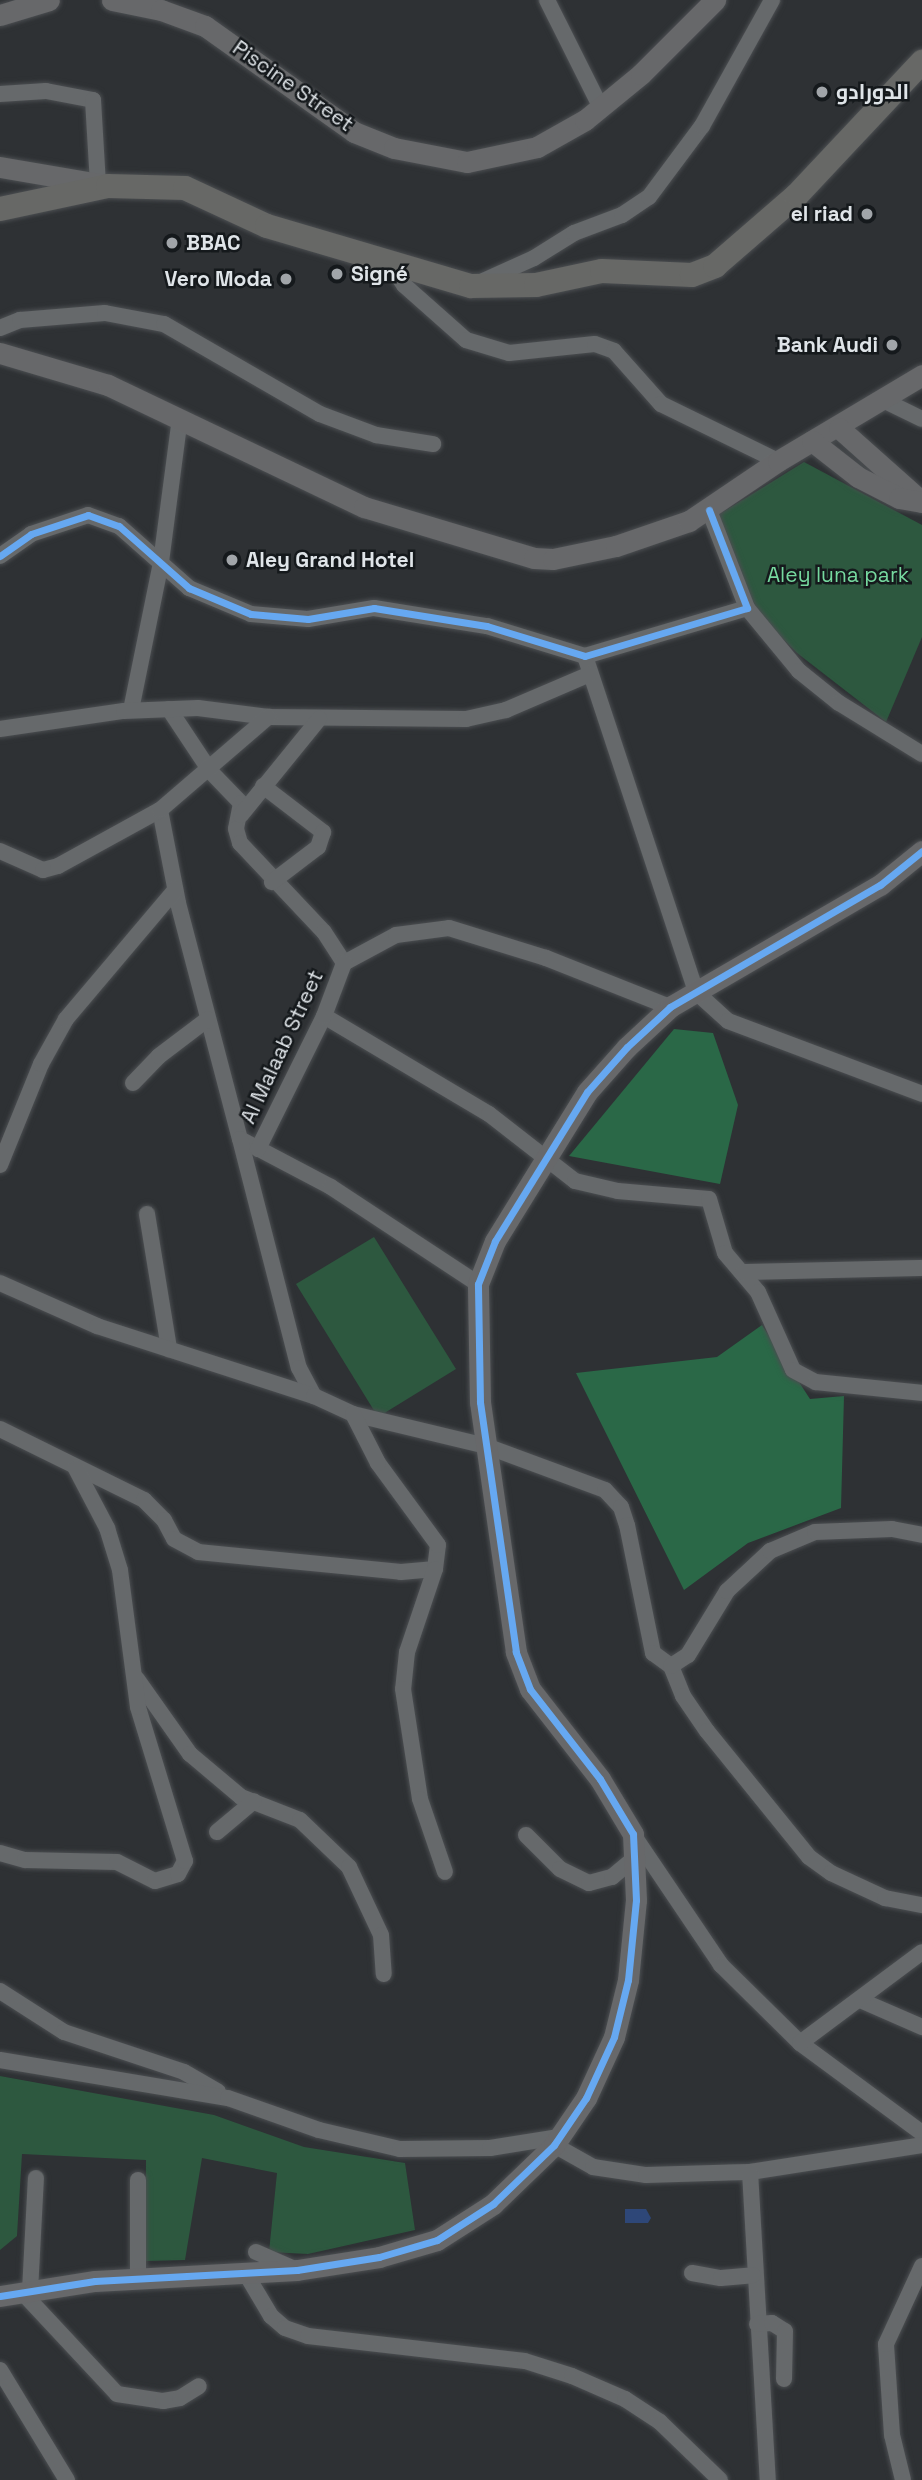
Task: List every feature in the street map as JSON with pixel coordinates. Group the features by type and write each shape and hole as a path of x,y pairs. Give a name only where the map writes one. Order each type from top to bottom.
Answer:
{"main road":[{"path":"0,209 103,184 186,188 267,226 471,286 536,285 602,271 669,275 706,271 797,195 922,62"}],"street":[{"path":"0,15 49,0"},
{"name":"Piscine Street","path":"112,0 161,10 205,26 354,132 433,157 467,162 515,155 554,139 601,108 715,0"},
{"path":"547,0 601,108"},
{"path":"471,286 534,258 574,233 622,215 649,197 702,126 772,0"},
{"path":"0,94 46,91 93,100 103,184 0,167"},
{"path":"387,261 404,285 466,340 509,353 595,344 614,351 661,404 778,461"},
{"path":"0,328 20,320 106,313 164,324 320,414 376,435 433,444"},
{"path":"0,353 108,385 306,482 364,507 534,558 571,558 616,546 709,510 778,461 839,428 922,375"},
{"path":"883,400 922,419"},
{"path":"131,710 161,562 180,418"},
{"path":"839,428 867,457 908,487 922,502"},
{"path":"812,441 851,473 899,498 922,502"},
{"path":"851,473 867,457"},
{"path":"709,510 747,608 799,671 839,703 922,754"},
{"path":"2,551 31,534 88,515 119,526 189,588 251,614 308,619 345,610 384,609 487,626 585,656 747,608"},
{"path":"585,656 696,992 728,1021 922,1094"},
{"path":"0,729 131,710 198,708 268,717 466,719 506,710 590,674"},
{"path":"169,709 210,771 234,793 241,815"},
{"path":"0,850 50,870 160,810 210,771 268,717"},
{"path":"319,719 241,815 236,829 240,843 272,882 324,932 344,963 396,935 449,928 546,958 670,1007"},
{"path":"263,786 323,832 318,847 272,882"},
{"path":"160,810 175,890 299,1368 314,1396"},
{"path":"922,851 880,885 670,1007 587,1092 495,1241 478,1284 475,1310 486,1446 516,1652 524,1675 600,1779 705,1947 800,2043 922,2133"},
{"path":"0,1165 41,1064 66,1019 175,890"},
{"name":"Al Malaab Street","path":"258,1149 324,1016 344,963"},
{"path":"324,1016 395,1055 547,1157 575,1181 592,1186 709,1199 725,1253 758,1292 786,1360 802,1377 922,1393"},
{"path":"133,1083 159,1056 208,1019"},
{"path":"240,1139 331,1187 478,1284"},
{"path":"147,1214 169,1349"},
{"path":"743,1272 922,1268"},
{"path":"0,1283 97,1326 314,1396 353,1414 486,1446 589,1481 615,1500 627,1525 649,1643 659,1661 671,1666 683,1696 707,1731 809,1857 831,1873 885,1898 922,1905"},
{"path":"353,1414 378,1463 438,1545 435,1569 407,1652 403,1689 420,1799 445,1872"},
{"path":"0,1429 76,1469 144,1500 164,1520 174,1539 198,1552 401,1572 435,1569"},
{"path":"0,1853 25,1860 117,1862 155,1881 178,1874 186,1861 181,1837 138,1707 120,1570 107,1528 76,1469"},
{"path":"671,1666 688,1655 727,1591 770,1551 825,1531 892,1529 922,1535"},
{"path":"134,1674 190,1754 241,1797 300,1820 349,1867 381,1935 384,1974"},
{"path":"217,1832 254,1801"},
{"path":"13,2292 138,2278 298,2270 379,2258 456,2231 493,2204 556,2141 598,2073 624,2001 636,1900 632,1834"},
{"path":"526,1836 560,1870 589,1884 612,1877 635,1858"},
{"path":"800,2043 922,1952"},
{"path":"0,1991 65,2032 184,2072 228,2098"},
{"path":"860,2000 922,2027"},
{"path":"0,2060 228,2098 319,2130 400,2149 490,2148 556,2141 593,2167 646,2175 750,2172 922,2145"},
{"path":"750,2172 768,2480"},
{"path":"13,2292 36,2178"},
{"path":"138,2180 138,2278"},
{"path":"256,2252 298,2270"},
{"path":"903,2480 892,2435 886,2344 922,2266"},
{"path":"692,2273 721,2278 754,2275"},
{"path":"246,2274 271,2316 285,2328 309,2336 525,2361 572,2376 625,2399 660,2422 720,2480"},
{"path":"13,2292 117,2394 163,2401 180,2398 199,2386"},
{"path":"757,2324 772,2323 785,2331 784,2379"},
{"path":"0,2370 67,2480"}],"green space":[{"name":"Aley luna park","path":"804,462 922,525 922,637 886,722 797,653 756,612 718,515"},
{"path":"674,1029 713,1033 738,1105 720,1184 569,1156"},
{"path":"374,1237 456,1369 378,1417 296,1284"},
{"path":"762,1325 810,1399 844,1396 841,1508 748,1543 684,1590 576,1373 717,1357"},
{"path":"0,2076 214,2115 304,2147 405,2163 415,2230 308,2254 269,2252 277,2173 202,2158 185,2260 145,2261 146,2160 22,2154 17,2236 0,2250"}],"water":[{"path":"625,2209 646,2209 651,2218 648,2223 625,2223"}],"cycle path":[{"path":"0,556 31,534 88,515 119,526 189,588 251,614 308,619 374,608 487,626 585,656 747,608 709,510"},
{"path":"0,2296 95,2281 297,2270 379,2257 437,2240 493,2204 554,2145 586,2098 614,2037 628,1980 636,1900 633,1834 600,1779 530,1689 516,1652 480,1402 478,1284 495,1241 587,1092 627,1047 670,1007 880,885 922,851"}],"place":[{"name":"الدورادو","path":"822,92"},
{"name":"el riad","path":"867,214"},
{"name":"BBAC","path":"172,243"},
{"name":"Signé","path":"337,274"},
{"name":"Vero Moda","path":"286,279"},
{"name":"Bank Audi","path":"892,345"},
{"name":"Aley Grand Hotel","path":"232,560"}]}
